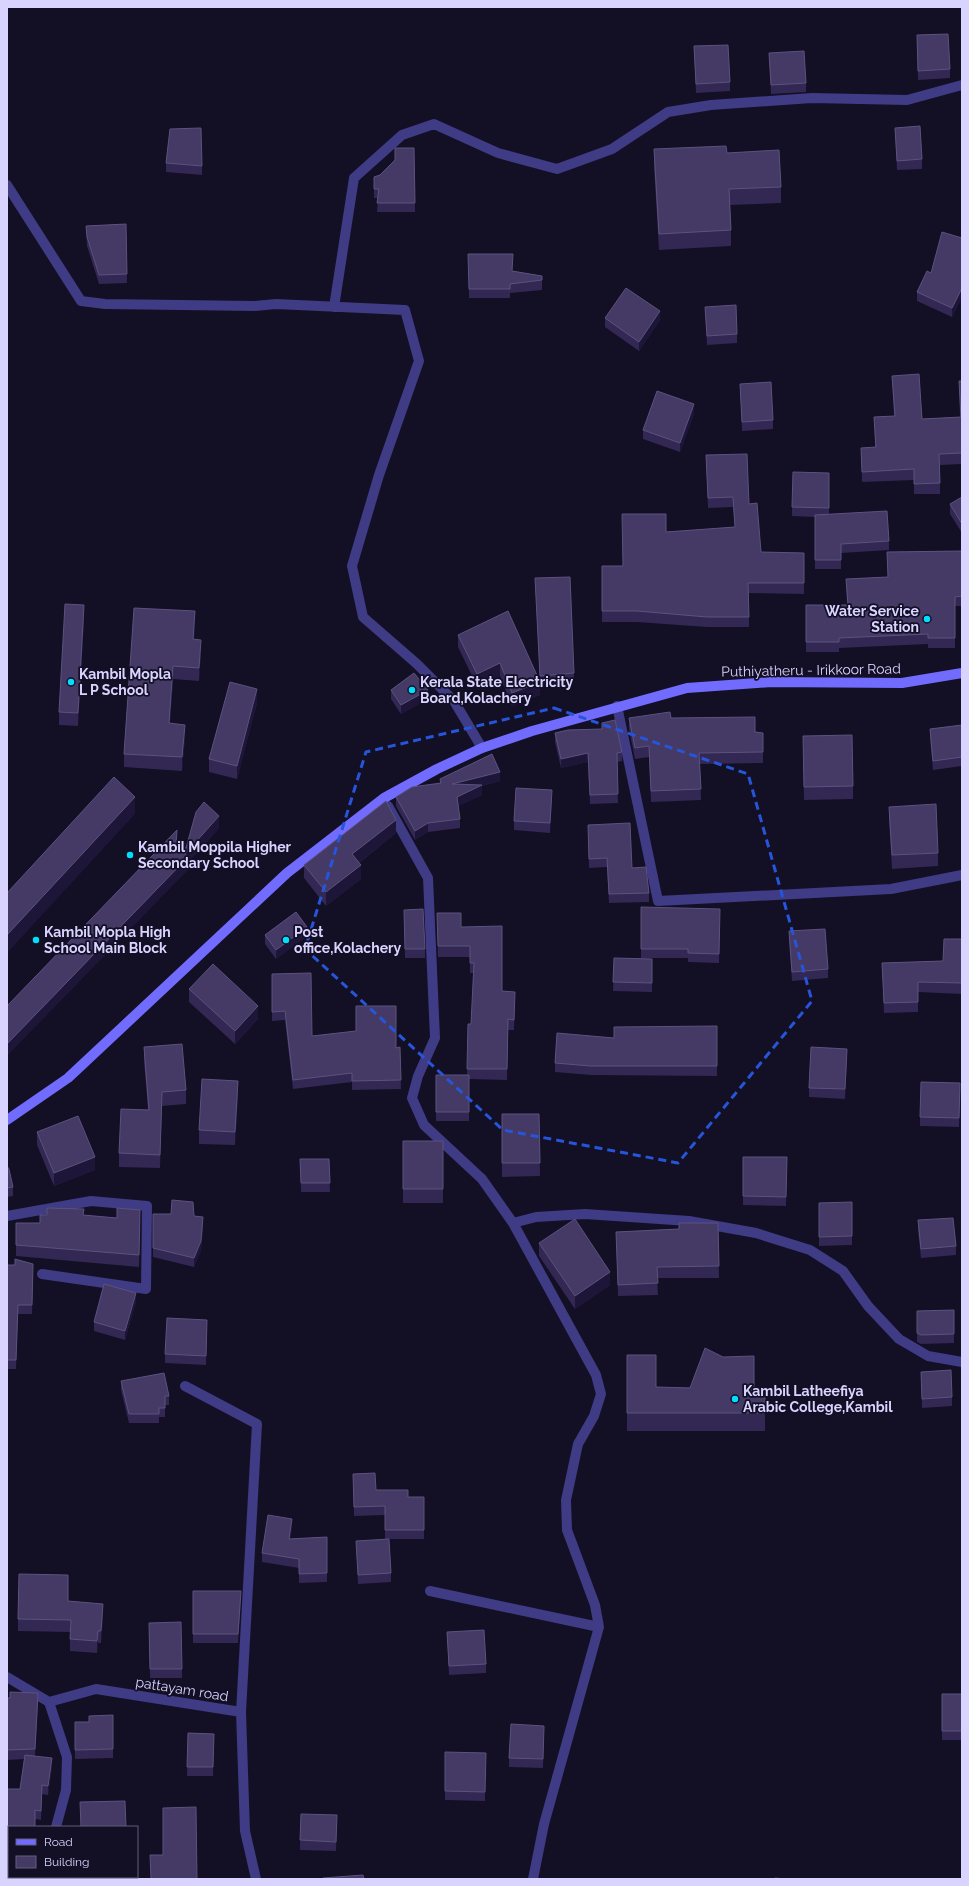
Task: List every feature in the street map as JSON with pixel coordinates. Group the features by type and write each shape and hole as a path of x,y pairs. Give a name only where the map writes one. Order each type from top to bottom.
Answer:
{"main road":[{"name":"Puthiyatheru - Irikkoor Road","path":"7,1120 68,1078 287,873 384,798 437,769 482,748 532,731 687,688 771,682 902,683 962,673"}],"street":[{"path":"334,307 354,178 402,135 434,124 498,153 557,169 612,149 668,112 711,104 812,98 907,100 962,85"},
{"path":"7,185 81,300 105,304 255,306 276,304 405,310 419,361 379,475 352,566 363,617 417,664 454,700 482,748"},
{"path":"618,706 658,901 891,889 962,876"},
{"path":"384,798 428,878 435,1038 418,1076 412,1098 424,1125 482,1179 513,1223 596,1375 601,1394 594,1416 578,1444 566,1500 567,1530 595,1605 599,1627 544,1824 534,1879"},
{"path":"7,1216 91,1201 147,1206 146,1289 42,1274"},
{"path":"513,1223 536,1217 584,1214 689,1221 756,1232 810,1250 843,1271 868,1306 899,1339 928,1356 962,1362"},
{"path":"185,1386 257,1424 241,1712"},
{"path":"430,1591 599,1627"},
{"path":"7,1677 49,1702 67,1757 66,1790 56,1826"},
{"name":"pattayam road","path":"49,1702 96,1689 241,1712 245,1832 256,1879"}],"highlighted area":[{"path":"554,708 748,774 812,1001 678,1163 503,1130 305,949 366,752"}],"building":[{"path":"948,34 950,69 918,71 917,35"},
{"path":"728,45 730,82 696,84 694,46"},
{"path":"804,51 806,83 771,85 769,53"},
{"path":"920,126 922,159 897,161 895,128"},
{"path":"201,128 202,166 166,163 170,129"},
{"path":"726,146 727,153 779,150 781,187 729,189 731,230 659,234 654,149"},
{"path":"395,148 414,148 415,203 377,203 379,189 374,189 374,177 380,175 395,160"},
{"path":"126,224 127,274 99,275 87,237 86,226"},
{"path":"942,232 962,238 962,288 952,308 917,292 927,271 931,273"},
{"path":"468,254 513,254 512,271 542,276 542,280 510,284 510,289 469,289"},
{"path":"626,288 660,311 639,342 605,318"},
{"path":"736,305 737,334 707,336 705,307"},
{"path":"919,374 922,419 961,417 959,381 962,381 962,453 939,454 940,483 914,484 914,469 862,472 861,448 876,447 874,417 895,416 892,376"},
{"path":"771,382 773,420 742,422 740,384"},
{"path":"657,391 694,404 680,443 643,430"},
{"path":"747,454 749,504 757,503 761,552 804,553 804,583 748,583 749,617 707,617 637,611 602,611 602,566 623,566 622,514 666,514 666,532 735,527 733,497 708,498 706,455"},
{"path":"793,472 829,473 829,508 792,507"},
{"path":"962,497 962,524 950,504"},
{"path":"887,511 889,541 841,544 841,560 815,560 815,515"},
{"path":"962,551 962,596 955,597 955,638 928,638 928,634 839,638 839,642 806,642 806,605 848,605 846,579 888,577 887,552"},
{"path":"570,577 574,673 540,676 535,578"},
{"path":"65,604 84,605 78,713 59,712"},
{"path":"134,608 195,611 193,639 201,640 199,668 173,666 169,723 185,725 182,757 124,754"},
{"path":"508,611 540,682 512,693 500,663 477,674 458,635"},
{"path":"414,673 428,690 401,705 391,690"},
{"path":"230,682 257,689 237,766 209,759"},
{"path":"670,712 671,718 755,717 755,732 763,733 763,752 699,753 701,789 651,791 649,746 635,748 629,718"},
{"path":"615,720 622,752 617,753 618,794 590,795 588,753 561,759 555,733 568,730 602,729 602,723"},
{"path":"962,725 962,757 933,761 930,729"},
{"path":"852,735 853,786 804,787 803,736"},
{"path":"492,754 500,772 452,784 482,785 457,797 460,819 428,823 415,831 396,797 412,787 441,783 440,779"},
{"path":"114,777 135,797 7,935 7,893"},
{"path":"516,788 552,790 550,823 514,821"},
{"path":"386,801 396,820 352,854 361,865 326,892 304,865"},
{"path":"204,802 219,816 185,854 188,857 7,1044 7,1006 177,830 176,846 186,848 196,812"},
{"path":"936,804 938,853 892,855 889,807"},
{"path":"630,823 632,868 646,867 649,893 609,894 607,858 589,859 588,825"},
{"path":"641,907 720,909 719,954 688,953 688,949 641,949"},
{"path":"423,909 425,949 405,949 404,910"},
{"path":"296,912 307,927 276,950 265,935"},
{"path":"437,913 461,913 461,927 502,926 502,991 515,992 514,1020 508,1019 507,1069 467,1069 468,1024 471,1024 474,963 470,963 470,946 438,946"},
{"path":"825,929 828,969 792,972 789,931"},
{"path":"944,939 962,939 962,983 918,982 918,1002 884,1003 882,963 943,961"},
{"path":"614,958 652,959 652,983 613,982"},
{"path":"213,964 258,1006 235,1031 189,989"},
{"path":"311,973 312,1036 356,1031 356,1006 396,1006 396,1048 400,1047 401,1080 352,1081 352,1073 293,1080 285,1011 272,1012 272,974"},
{"path":"717,1026 717,1066 591,1066 555,1063 557,1033 614,1038 614,1027"},
{"path":"182,1044 186,1090 162,1092 160,1155 119,1153 121,1109 149,1110 144,1047"},
{"path":"811,1047 847,1049 845,1089 809,1088"},
{"path":"436,1075 469,1075 469,1112 436,1112"},
{"path":"202,1079 238,1081 235,1132 199,1130"},
{"path":"921,1082 960,1083 959,1118 920,1117"},
{"path":"502,1114 539,1114 540,1163 502,1163"},
{"path":"78,1116 95,1157 54,1173 37,1132"},
{"path":"403,1141 443,1141 443,1189 403,1189"},
{"path":"743,1157 787,1157 786,1197 743,1196"},
{"path":"300,1159 329,1159 330,1183 301,1183"},
{"path":"7,1166 13,1187 7,1188"},
{"path":"172,1200 193,1202 194,1216 203,1217 201,1241 194,1258 153,1248 153,1214 171,1214"},
{"path":"852,1202 852,1236 819,1237 819,1203"},
{"path":"47,1208 84,1209 83,1215 117,1218 117,1208 140,1210 139,1255 16,1245 16,1223 40,1223 40,1215 47,1215"},
{"path":"953,1218 956,1246 921,1249 918,1220"},
{"path":"575,1219 610,1272 575,1296 539,1243"},
{"path":"679,1223 718,1223 719,1266 657,1267 658,1283 618,1285 616,1232 679,1229"},
{"path":"15,1259 33,1264 32,1305 18,1305 16,1360 7,1360 7,1265 15,1265"},
{"path":"104,1284 136,1293 125,1331 94,1322"},
{"path":"954,1310 954,1334 921,1335 917,1333 917,1311"},
{"path":"167,1318 207,1320 206,1356 165,1354"},
{"path":"705,1348 723,1357 754,1356 754,1388 765,1388 765,1413 627,1413 627,1355 656,1355 656,1387 690,1388"},
{"path":"951,1370 952,1397 922,1399 921,1372"},
{"path":"164,1373 169,1396 165,1396 165,1408 159,1408 159,1414 129,1414 121,1381"},
{"path":"375,1473 376,1490 408,1490 408,1497 424,1497 424,1530 385,1530 385,1506 354,1507 353,1474"},
{"path":"268,1515 292,1519 289,1539 327,1537 327,1573 299,1574 299,1559 262,1553"},
{"path":"389,1539 391,1573 358,1575 356,1541"},
{"path":"19,1574 68,1575 68,1601 103,1604 101,1631 98,1631 97,1641 70,1639 71,1620 18,1619"},
{"path":"193,1591 241,1591 238,1634 193,1634"},
{"path":"181,1622 182,1669 150,1669 149,1623"},
{"path":"484,1630 486,1664 449,1666 447,1632"},
{"path":"10,1692 38,1693 35,1749 7,1750 7,1698 10,1698"},
{"path":"942,1694 962,1694 962,1731 942,1731"},
{"path":"113,1715 113,1749 75,1750 75,1722 89,1722 89,1716"},
{"path":"511,1724 544,1726 543,1759 509,1758"},
{"path":"188,1733 214,1734 213,1767 187,1767"},
{"path":"445,1752 486,1753 485,1792 445,1791"},
{"path":"25,1755 52,1758 48,1786 42,1785 41,1811 35,1810 35,1826 8,1826 7,1835 7,1789 20,1789"},
{"path":"125,1801 126,1826 81,1826 80,1802"},
{"path":"196,1807 197,1879 151,1879 150,1855 163,1855 163,1808"},
{"path":"301,1814 337,1815 336,1842 300,1840"},
{"path":"363,1875 364,1879 323,1879 323,1878"}],"place":[{"name":"Water Service Station","path":"927,619"},
{"name":"Kambil Mopla L P School","path":"71,682"},
{"name":"Kerala State Electricity Board,Kolachery","path":"412,690"},
{"name":"Kambil Moppila Higher Secondary School","path":"130,855"},
{"name":"Kambil Mopla High School Main Block","path":"36,940"},
{"name":"Post office,Kolachery","path":"286,940"},
{"name":"Kambil Latheefiya Arabic College,Kambil","path":"735,1399"}]}
